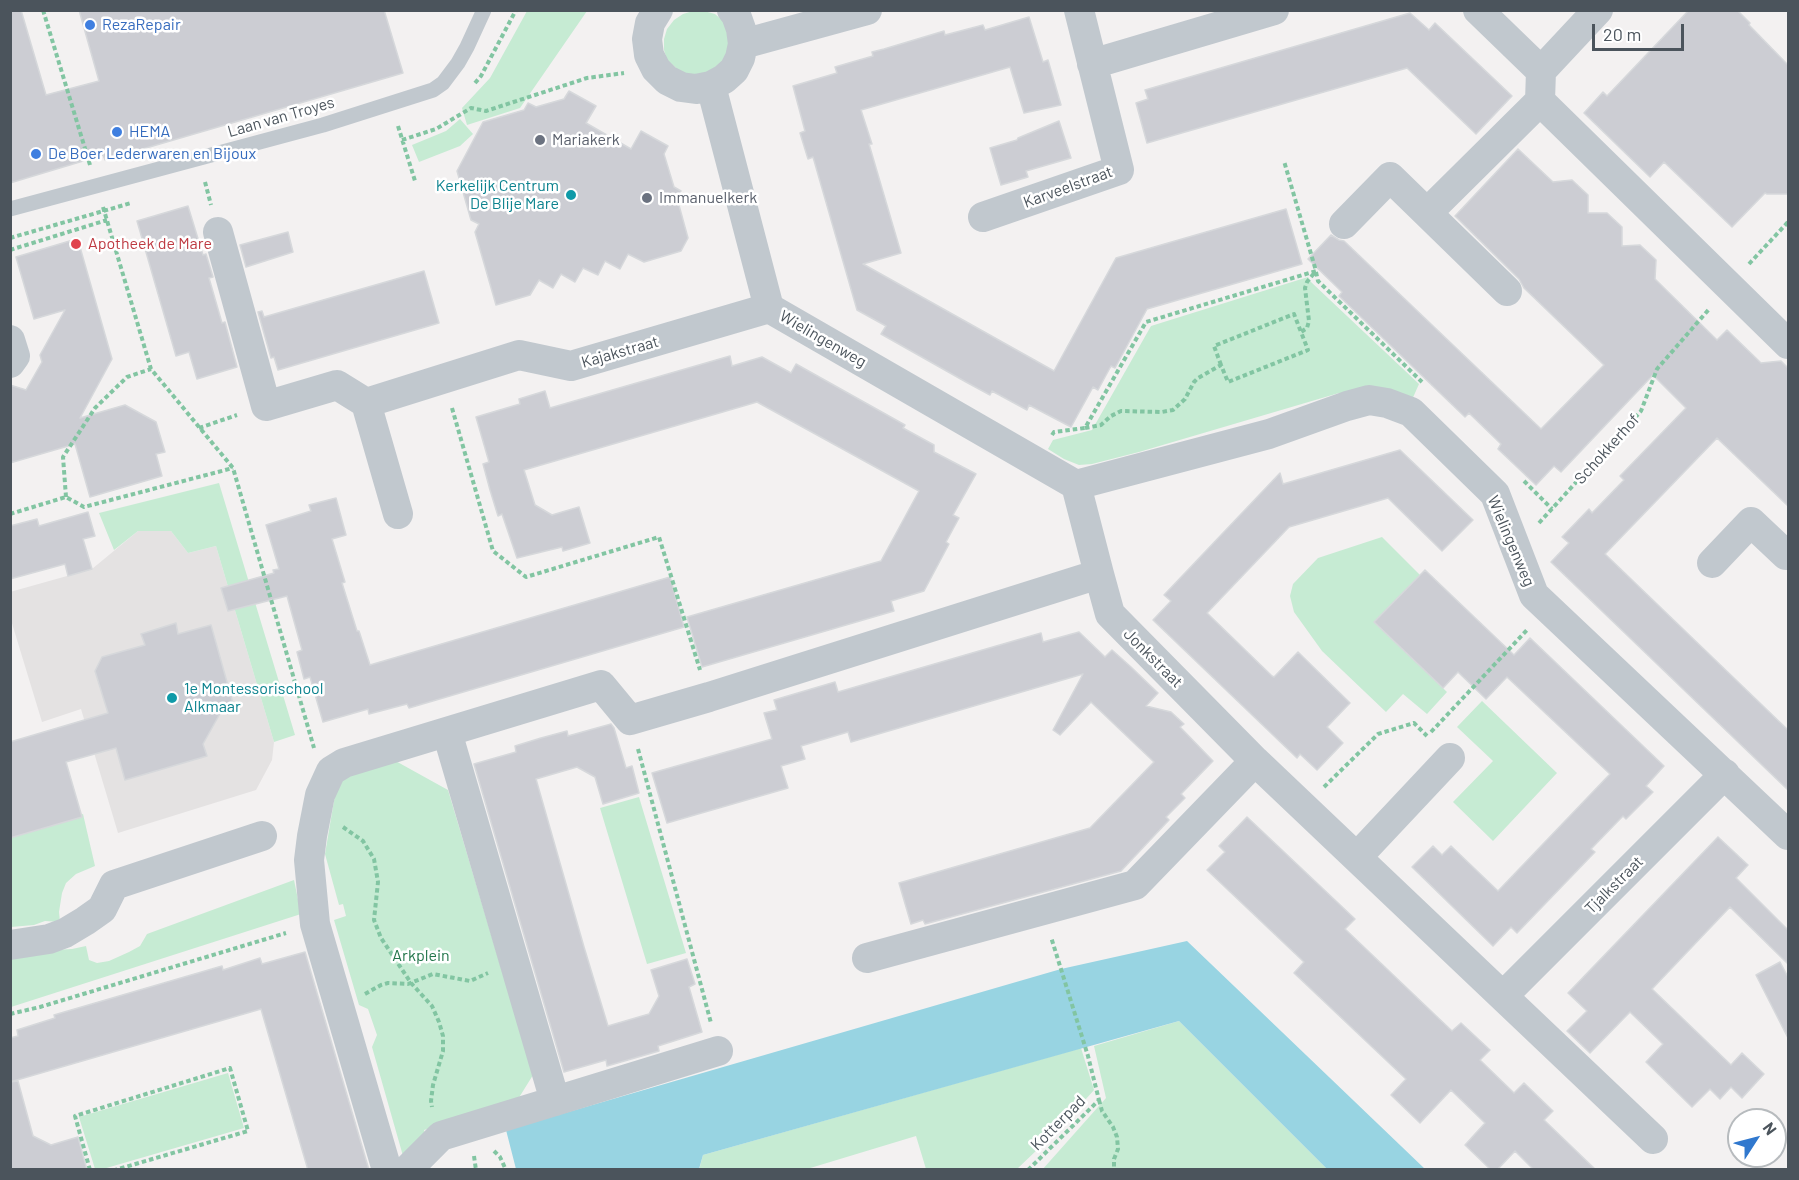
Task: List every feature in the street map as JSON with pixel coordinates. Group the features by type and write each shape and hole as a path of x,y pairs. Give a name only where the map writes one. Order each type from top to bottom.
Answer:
{"street":[{"path":"658,10 650,23 647,39 649,55 656,69 667,80 681,87 696,89 711,86 724,79 734,70 740,58 743,44 741,29 732,10"},
{"path":"743,44 867,10"},
{"name":"Karveelstraat","path":"983,217 1119,170 1079,10"},
{"path":"1092,64 1274,10"},
{"path":"1478,10 1541,71"},
{"path":"1427,213 1540,101 1541,71 1598,10"},
{"name":"Wielingenweg","path":"711,86 769,308 1076,485 1269,434 1368,400 1387,403 1411,411 1495,494 1534,595 1788,835"},
{"path":"1540,101 1788,344"},
{"path":"1344,224 1390,177 1507,291"},
{"path":"218,232 266,406 337,385 366,402 398,514"},
{"name":"Kajakstraat","path":"366,402 519,355 572,366 769,308"},
{"path":"10,340 15,356 10,363"},
{"path":"387,1170 315,924 309,860 315,818 325,783 331,771 344,763 601,685 630,720 1099,574 1076,485"},
{"path":"1712,562 1751,522 1788,555"},
{"name":"Jonkstraat","path":"1099,574 1110,614 1255,761"},
{"path":"447,732 555,1101"},
{"path":"1357,857 1450,758"},
{"path":"867,958 1135,885 1255,761 1653,1139"},
{"name":"Tjalkstraat","path":"1503,996 1725,774"},
{"path":"10,945 49,939 75,927 102,909 114,885 262,836"},
{"path":"407,1170 441,1136 718,1051"}],"lane":[{"name":"Laan van Troyes","path":"10,209 323,125 434,90 443,83 468,47 484,10"}],"path":[{"path":"43,10 150,369 232,468 325,783"},
{"path":"402,140 436,129 471,108 486,111 587,78 656,69"},
{"path":"398,126 415,181"},
{"path":"1284,162 1316,271"},
{"path":"10,250 107,220"},
{"name":"Schokkerhof","path":"1516,548 1641,411 1657,369 1729,285 1788,222"},
{"path":"1301,332 1307,328 1309,321 1305,288 1316,271"},
{"path":"1085,428 1146,322 1316,271"},
{"path":"1294,314 1308,350 1228,382 1221,365 1214,346 1294,314"},
{"path":"1036,462 1054,432 1101,426 1111,416 1121,411 1173,410 1181,405 1197,378 1221,365"},
{"path":"66,497 63,458 95,408 127,377 150,369"},
{"path":"443,378 493,551 526,577 659,537 709,697"},
{"path":"199,428 227,418"},
{"path":"10,514 66,497 84,507 232,468"},
{"path":"1427,736 1548,608"},
{"path":"630,720 718,1051"},
{"path":"1304,808 1378,734 1414,723 1450,758"},
{"path":"315,818 338,825 357,837 374,859 377,874 374,920 381,938 411,983 432,1006 443,1036 443,1051 431,1101 441,1136"},
{"path":"10,1014 315,924"},
{"name":"Kotterpad","path":"1028,1170 1099,1100 1060,965"},
{"path":"338,1004 359,998 381,985 411,983 434,974 470,981 488,973 501,976 517,971"},
{"path":"90,1170 75,1116 230,1068 248,1131 115,1170"},
{"path":"1099,1100 1102,1111 1117,1137 1118,1149 1114,1159 1114,1170"}],"shaded area":[{"path":"138,531 171,531 188,553 216,546 274,742 272,760 256,790 118,833 81,709 42,722 11,620 10,592 92,569"}],"green space":[{"path":"527,11 587,11 520,108 467,125 462,108 490,78"},
{"path":"693,11 715,14 723,21 732,42 719,72 685,76 667,60 664,39 667,29 674,20"},
{"path":"460,119 473,134 460,146 419,162 412,145 446,131"},
{"path":"1308,277 1419,384 1411,402 1339,393 1092,464 1079,465 1048,449 1053,440 1092,430 1151,326"},
{"path":"219,483 295,735 274,742 216,546 188,553 171,531 138,531 114,550 99,513"},
{"path":"1382,537 1420,575 1374,622 1447,692 1427,714 1403,694 1386,712 1322,651 1294,612 1290,596 1293,584 1318,558"},
{"path":"1482,701 1557,773 1493,841 1453,802 1493,761 1457,727"},
{"name":"Arkplein","path":"392,759 448,790 533,1075 515,1104 424,1130 426,1136 403,1156 372,1047 377,1035 368,1009 359,1005 334,920 346,916 343,904 339,905 325,854 337,783 343,774"},
{"path":"639,797 686,953 647,964 600,808"},
{"path":"83,814 95,866 76,874 66,883 59,912 60,922 45,921 34,925 11,927 11,836"},
{"path":"294,880 301,914 11,1007 10,955 86,946 89,960 97,963 109,961 140,946 147,934"},
{"path":"1179,1021 1327,1169 1042,1170 1106,1098 1094,1046"},
{"path":"1081,1048 1094,1090 1060,1128 1017,1169 926,1169 916,1136 807,1169 699,1170 703,1155"},
{"path":"228,1073 244,1128 103,1169 95,1169 79,1117"}],"water":[{"path":"1187,941 1425,1169 1327,1169 1179,1021 703,1155 699,1169 516,1169 506,1130 1061,969"}],"building":[{"path":"10,10 21,10 46,95 99,81 79,10 384,10 403,73 105,160 103,155 10,183"},
{"path":"1689,10 1737,10 1788,65 1788,194 1765,193 1732,227 1664,162 1650,177 1584,113 1603,92 1607,96"},
{"path":"1410,13 1429,30 1435,23 1512,96 1476,134 1407,68 1147,143 1136,103 1148,99 1145,90"},
{"path":"1029,17 1043,62 1048,60 1061,105 1024,113 1010,67 861,110 901,253 863,264 1054,371 1116,258 1286,209 1302,264 1147,309 1115,368 1111,366 1098,390 1093,387 1071,427 1029,405 1027,410 992,391 990,395 966,382 881,334 886,326 857,310 813,157 808,159 800,133 805,131 793,86 837,73 835,67 873,56 872,52 944,31 945,35 983,25 985,30"},
{"name":"Kerkelijk Centrum De Blije Mare","path":"569,91 596,106 586,123 631,149 641,131 668,146 664,154 674,187 681,191 677,198 688,238 681,251 644,262 628,254 620,269 605,261 598,275 583,268 575,282 561,274 553,288 539,280 530,295 496,305 475,232 479,224 471,220 457,171 483,122 524,110 528,103 536,107 564,99"},
{"path":"1059,121 1071,158 1026,171 1028,177 1001,185 990,148 1017,140"},
{"path":"1518,149 1553,182 1572,180 1588,195 1588,213 1607,213 1622,227 1622,246 1640,245 1656,260 1655,279 1717,340 1727,330 1761,363 1781,361 1788,368 1788,506 1717,438 1605,554 1788,730 1788,790 1551,562 1569,543 1562,537 1589,509 1592,513 1624,480 1620,476 1686,408 1653,375 1561,472 1554,466 1536,485 1498,449 1501,444 1469,413 1465,417 1339,296 1342,292 1308,259 1331,235 1344,241 1541,429 1604,365 1524,288 1519,279 1455,216"},
{"path":"188,206 203,255 206,254 213,277 209,278 222,323 225,322 237,367 197,379 189,352 176,356 137,221"},
{"path":"288,232 293,252 246,267 240,245"},
{"path":"73,240 75,248 80,247 112,359 80,418 125,405 156,422 165,452 156,454 162,476 90,497 75,444 10,463 10,385 26,390 42,362 40,355 65,310 34,319 16,257"},
{"path":"424,271 439,323 278,370 274,357 271,358 258,312 262,311 264,317"},
{"path":"730,356 732,366 762,357 791,373 796,364 905,425 903,428 934,445 934,452 976,474 953,515 959,518 946,542 949,544 924,591 891,601 894,611 702,667 687,617 881,561 919,491 757,402 524,470 535,505 552,515 579,507 590,543 563,551 562,547 517,558 502,514 498,516 490,490 483,464 489,462 476,417 520,404 519,399 545,391 550,408"},
{"path":"1400,450 1473,520 1442,551 1388,498 1289,527 1207,613 1272,676 1274,677 1298,652 1350,703 1327,727 1343,743 1317,770 1300,754 1297,758 1153,620 1171,601 1164,595 1280,473 1283,484"},
{"path":"336,498 346,535 332,539 345,582 342,583 370,665 670,577 684,627 409,708 407,704 369,714 368,709 323,722 310,677 304,679 297,652 302,650 287,596 228,611 221,588 274,573 273,570 279,569 266,525 311,511 309,505"},
{"path":"88,512 95,536 83,539 92,569 68,576 65,564 10,579 10,526 37,519 39,526"},
{"path":"1425,570 1514,655 1530,638 1664,766 1646,786 1653,792 1626,819 1623,816 1591,849 1595,852 1517,933 1511,927 1493,946 1412,867 1433,846 1442,855 1451,846 1498,891 1610,774 1507,677 1486,699 1458,672 1443,688 1374,622"},
{"name":"1e Montessorischool Alkmaar","path":"176,623 178,634 211,625 234,707 222,710 203,744 207,756 125,780 116,748 66,762 82,817 10,838 10,742 108,713 95,671 102,657 145,645 141,634"},
{"path":"1079,632 1105,657 1112,650 1131,667 1158,693 1146,706 1171,712 1184,724 1180,727 1213,761 1181,794 1185,798 1166,817 1169,820 1121,871 925,924 923,920 911,924 899,883 1090,828 1154,762 1091,702 1060,735 1053,730 1083,674 851,742 848,732 801,746 805,759 781,766 788,788 667,823 652,773 772,739 764,713 777,710 774,700 835,682 838,692 1041,633 1043,642"},
{"path":"611,724 626,768 632,766 639,793 603,804 595,777 577,767 536,779 584,947 608,1026 649,1014 659,996 651,970 687,959 695,984 689,987 702,1032 658,1046 659,1051 607,1066 606,1060 564,1072 474,764 516,752 515,746 541,738 567,731 568,736"},
{"path":"1247,817 1355,919 1345,929 1452,1031 1461,1023 1490,1050 1480,1060 1514,1093 1524,1083 1553,1111 1544,1120 1596,1170 1534,1170 1515,1151 1497,1170 1491,1170 1465,1145 1485,1123 1451,1090 1420,1123 1391,1095 1406,1079 1294,973 1304,962 1207,870 1225,852 1219,846"},
{"path":"1718,837 1748,865 1736,878 1788,930 1788,964 1730,907 1652,989 1731,1065 1742,1053 1764,1074 1742,1098 1731,1087 1720,1099 1710,1089 1692,1107 1646,1062 1663,1044 1630,1012 1590,1053 1567,1031 1587,1011 1568,993"},
{"path":"305,952 369,1170 308,1170 261,1009 10,1082 10,1038 18,1036 17,1030 55,1018 54,1015 222,966 223,970 260,958 262,964"},
{"path":"1780,962 1788,977 1788,1038 1756,975"},
{"path":"18,1081 33,1136 51,1145 78,1137 87,1170 10,1170 10,1082"}],"place":[{"name":"RezaRepair","path":"90,25"},
{"name":"HEMA","path":"117,132"},
{"name":"Mariakerk","path":"540,140"},
{"name":"De Boer Lederwaren en Bijoux","path":"36,154"},
{"name":"Kerkelijk Centrum De Blije Mare","path":"571,195"},
{"name":"Immanuelkerk","path":"647,198"},
{"name":"Apotheek de Mare","path":"76,244"},
{"name":"1e Montessorischool Alkmaar","path":"172,698"}]}
